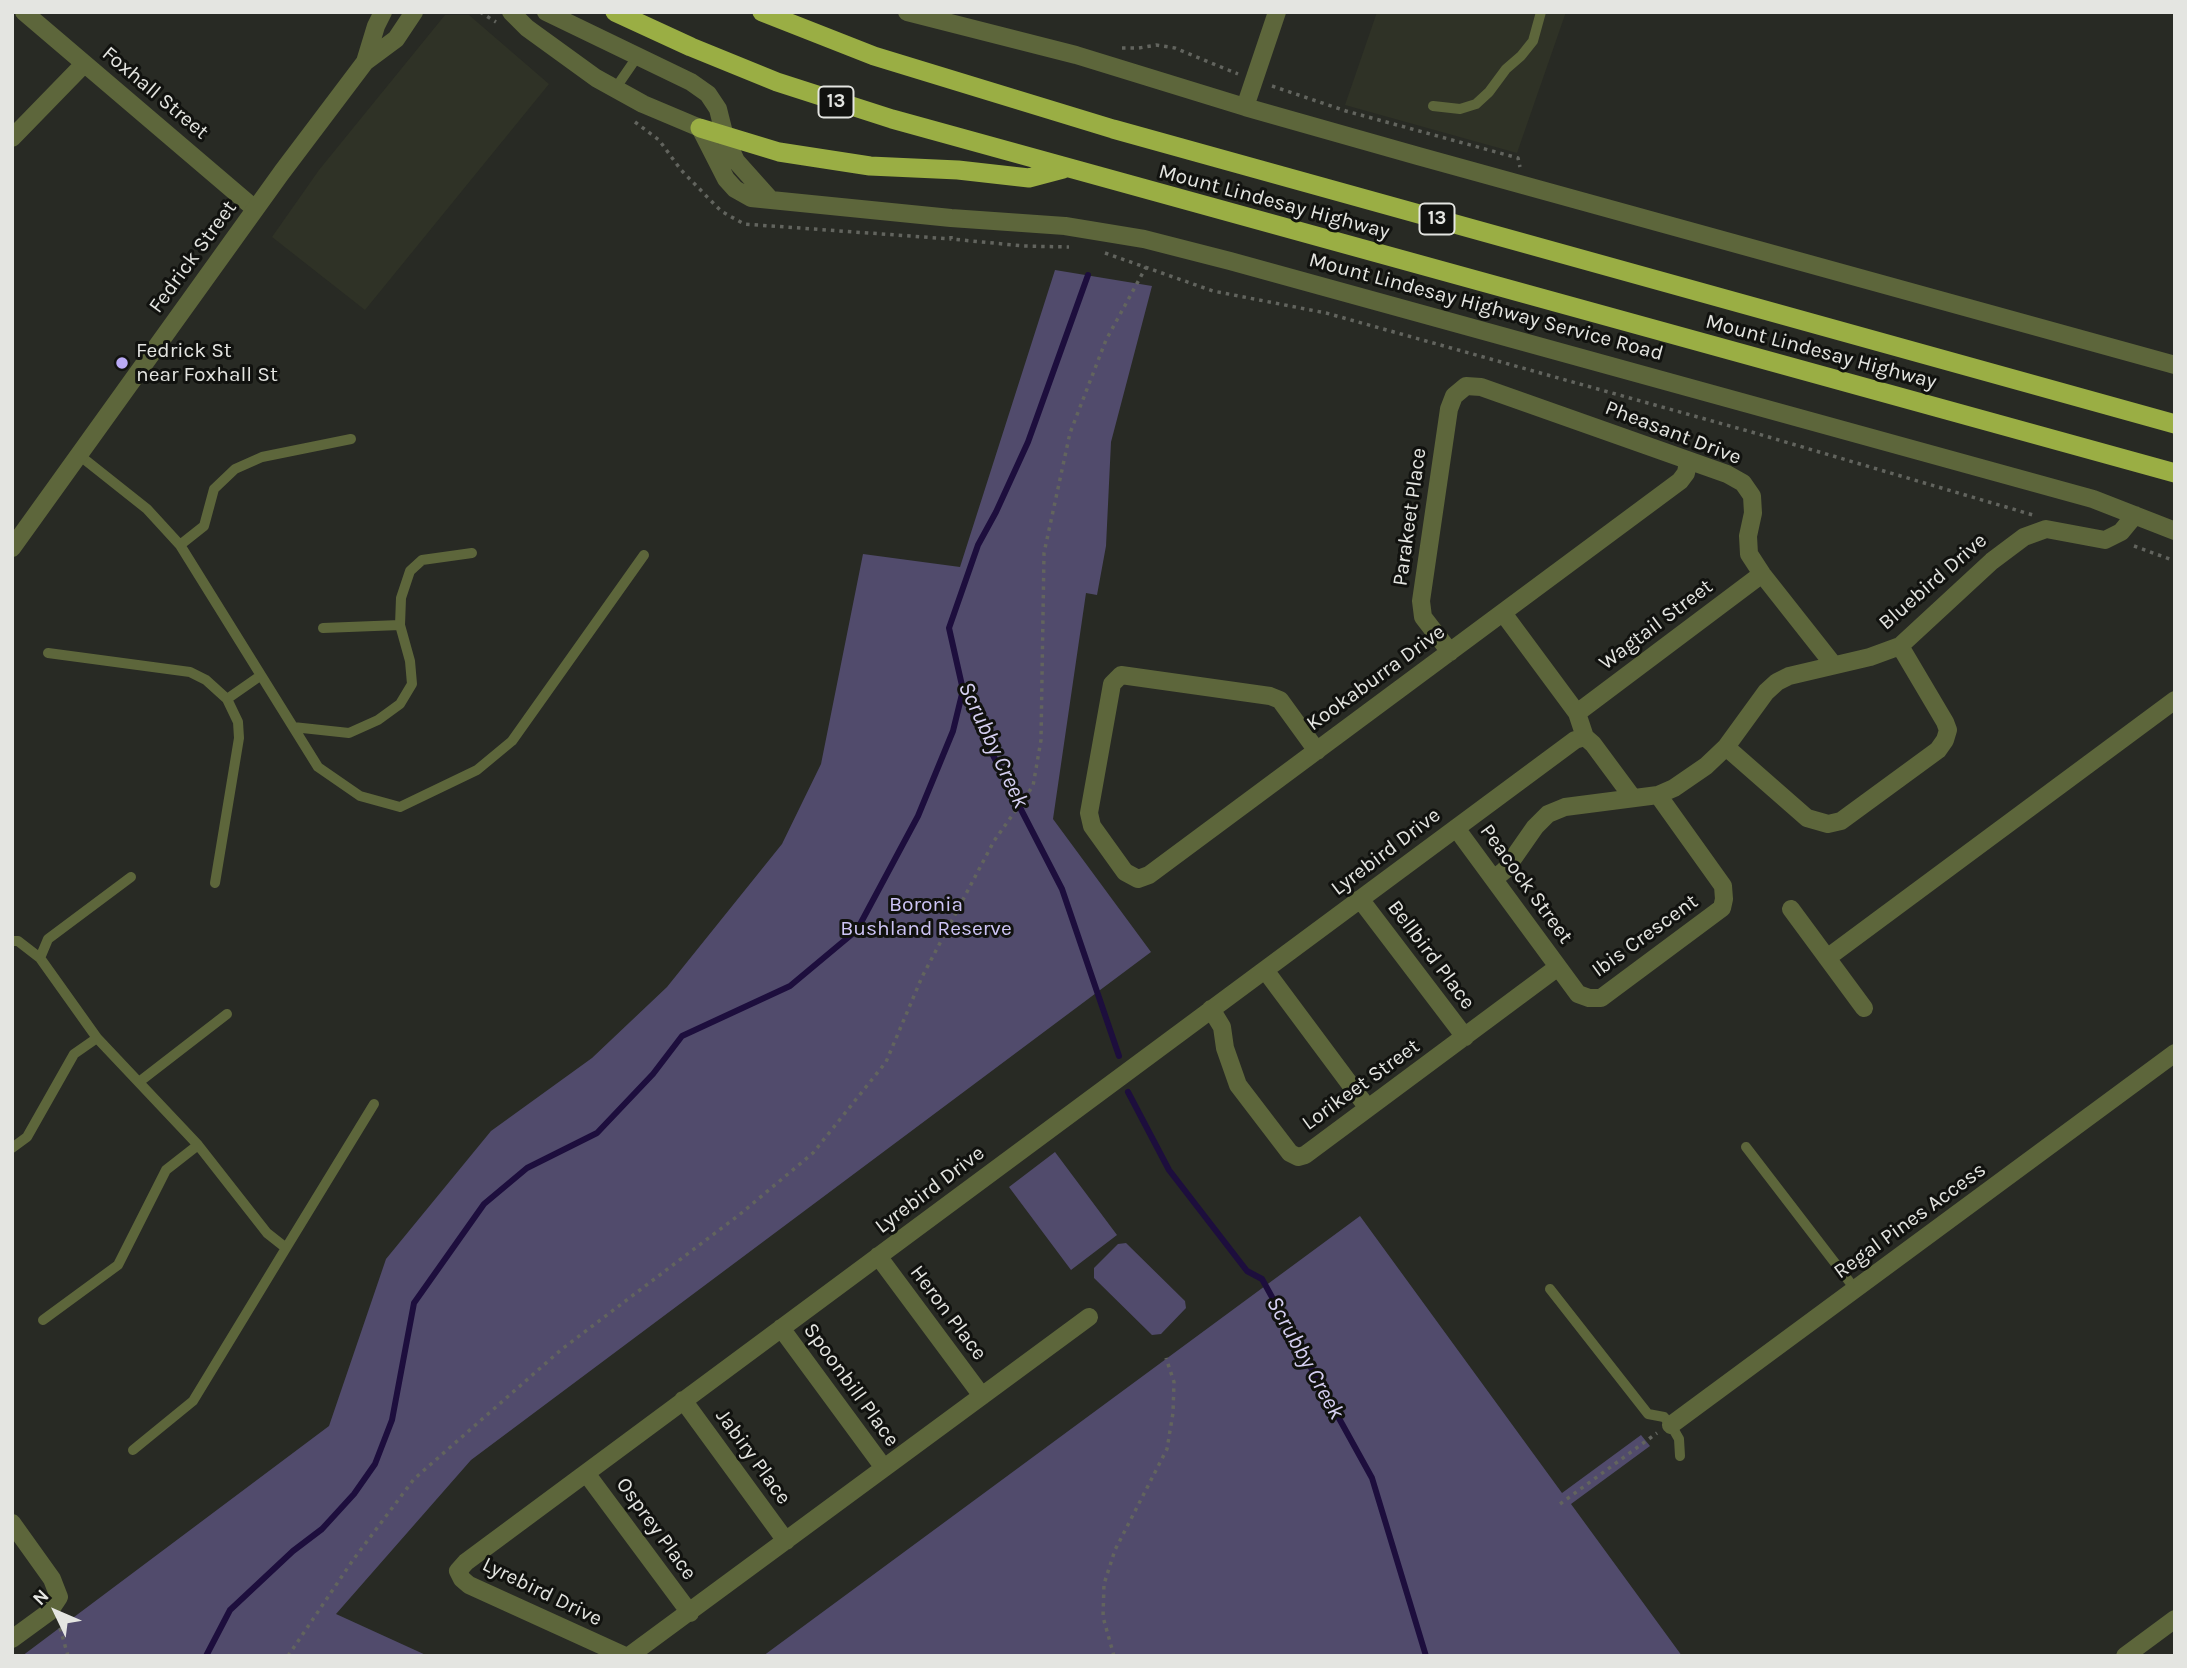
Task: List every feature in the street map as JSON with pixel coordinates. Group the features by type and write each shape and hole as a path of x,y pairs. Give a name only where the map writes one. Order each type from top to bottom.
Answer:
{"highway":[{"name":"Mount Lindesay Highway","path":"615,12 777,82 892,119 2175,473"},
{"name":"Mount Lindesay Highway","path":"762,12 874,56 1101,126 2175,424"},
{"path":"700,128 808,158 870,166 958,170 1029,178 1065,168"}],"street":[{"name":"Foxhall Street","path":"24,12 255,209"},
{"name":"Fedrick Street","path":"365,62 383,12"},
{"name":"Fedrick Street","path":"12,548 255,209 365,62 396,39 414,12"},
{"path":"511,12 549,46 615,89 700,128"},
{"path":"545,12 691,82 708,94 718,109 725,137 743,171 770,199"},
{"path":"907,12 1076,55 1245,107 1525,186 2175,365"},
{"path":"1245,107 1277,12"},
{"path":"12,138 84,64"},
{"name":"Mount Lindesay Highway Service Road","path":"700,128 726,179 735,189 751,198 951,218 1065,226 1144,239 2093,499 2175,531"},
{"name":"Pheasant Drive","path":"1466,386 1481,387 1727,474 1743,483 1752,496 1749,554 1833,664"},
{"name":"Parakeet Place","path":"1450,652 1423,617 1421,601 1449,409 1454,396 1466,386"},
{"name":"Kookaburra Drive","path":"1317,751 1280,701 1270,696 1121,675 1112,684 1089,813 1092,826 1125,872 1138,879 1149,875 1317,751 1503,613 1680,481 1686,472 1688,461"},
{"path":"2113,537 2121,532 2135,515"},
{"name":"Bluebird Drive","path":"1494,879 1505,870 1535,827 1548,814 1565,807 1658,795 1674,788 1706,766 1726,747 1766,692 1777,682 1789,676 1870,657 1900,646 1992,561 2024,537 2046,529 2095,540 2113,537"},
{"name":"Wagtail Street","path":"1577,713 1762,574"},
{"path":"1503,613 1577,713 1584,737 1593,744 1633,797"},
{"path":"1726,747 1807,818 1829,824 1840,821 1937,750 1945,740 1948,730 1945,722 1900,646"},
{"path":"1827,958 2175,699"},
{"name":"Lyrebird Drive","path":"1089,1317 690,1613 627,1656 469,1585 458,1571 466,1562 1211,1009 1575,740 1584,737"},
{"name":"Ibis Crescent","path":"1559,967 1578,994 1601,998 1722,908 1723,886 1658,795"},
{"name":"Peacock Street","path":"1457,828 1559,967"},
{"name":"Bellbird Place","path":"1360,899 1465,1037"},
{"path":"1791,909 1864,1008"},
{"name":"Lorikeet Street","path":"1211,1009 1222,1027 1224,1048 1238,1085 1290,1153 1298,1157 1306,1154 1559,967"},
{"path":"1265,970 1367,1107"},
{"name":"Regal Pines Access","path":"1671,1425 2175,1053"},
{"name":"Heron Place","path":"878,1256 982,1396"},
{"name":"Spoonbill Place","path":"781,1328 884,1468"},
{"name":"Jabiry Place","path":"683,1401 786,1541"},
{"name":"Osprey Place","path":"586,1473 690,1613"},
{"path":"12,1523 52,1579 59,1597 49,1612 12,1639"},
{"path":"2125,1656 2175,1619"}],"lane":[{"path":"1433,106 1460,109 1476,104 1489,93 1506,69 1533,41 1541,12"},
{"path":"615,89 637,57"},
{"path":"180,545 204,526 214,489 234,469 262,457 351,439"},
{"path":"79,455 147,509 180,545 318,767 360,796 400,807 477,770 512,741 644,555"},
{"path":"293,727 349,733 378,720 400,704 412,684 410,660 400,625 401,598 410,571 422,560 472,553"},
{"path":"323,628 400,625"},
{"path":"48,653 190,672 206,680 227,699 238,722 239,738 215,883"},
{"path":"227,699 260,676"},
{"path":"40,958 48,939 131,877"},
{"path":"12,941 18,942 40,958 97,1038 198,1145 267,1233 286,1248"},
{"path":"139,1082 227,1014"},
{"path":"12,1148 27,1137 74,1054 97,1038"},
{"path":"133,1450 193,1401 374,1104"},
{"path":"43,1320 118,1265 166,1170 198,1145"},
{"path":"1746,1147 1855,1290"},
{"path":"1550,1289 1648,1414 1664,1417 1671,1425 1679,1439 1680,1456"}],"path":[{"path":"1111,48 1156,45 1175,48 1254,80 1346,111 1518,158 1525,186"},
{"path":"288,1656 353,1560 414,1479 562,1349 739,1215 813,1153 886,1062 922,977 994,841 1033,786 1041,740 1045,552 1070,433 1106,340 1146,267 1213,291 1326,313 1755,433 2034,515"},
{"path":"2113,537 2175,561"},
{"path":"1114,1656 1103,1617 1104,1584 1115,1550 1167,1449 1173,1413 1174,1382 1166,1358"},
{"path":"1560,1504 1671,1425"},
{"path":"49,1612 65,1639 68,1656"}],"shaded area":[{"path":"1377,12 1566,12 1517,153 1345,105"},
{"path":"445,15 469,15 549,84 365,310 272,237 319,170"}],"green space":[{"name":"Boronia Bushland Reserve","path":"1055,270 1152,286 1111,442 1106,546 1097,595 1086,593 1053,819 1151,952 471,1460 336,1614 428,1656 22,1656 329,1426 386,1259 491,1131 592,1058 667,987 782,844 821,764 863,554 960,567"},
{"path":"1055,1152 1117,1235 1071,1270 1009,1187"},
{"path":"1360,1216 1562,1493 1641,1435 1650,1446 1571,1504 1682,1656 763,1656"},
{"path":"1126,1243 1185,1301 1186,1308 1161,1334 1152,1335 1094,1278 1094,1268 1118,1244"}],"waterway":[{"name":"Scrubby Creek","path":"1088,275 1028,442 978,545 949,628 963,690 980,730 1062,889 1119,1056"},
{"path":"206,1656 230,1610 293,1551 322,1529 354,1494 375,1464 392,1420 414,1303 484,1204 527,1168 597,1133 653,1074 682,1036 790,986 857,930 918,816 953,731 963,690"},
{"name":"Scrubby Creek","path":"1128,1092 1169,1170 1247,1271 1262,1279 1372,1478 1426,1656"}],"place":[{"name":"Fedrick St near Foxhall St","path":"122,363"}]}
